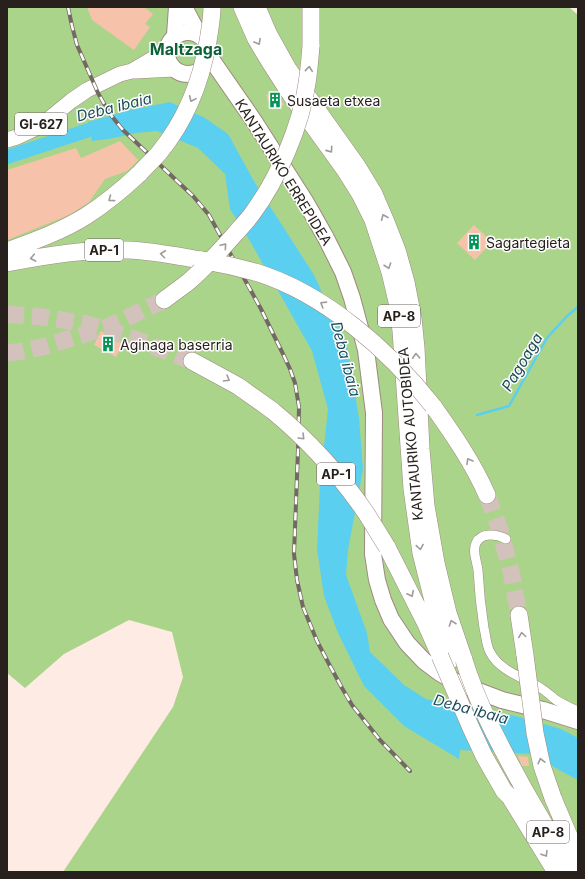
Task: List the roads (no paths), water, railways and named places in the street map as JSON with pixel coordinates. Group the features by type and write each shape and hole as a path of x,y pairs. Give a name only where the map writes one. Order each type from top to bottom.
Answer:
{"highway":[{"path":"175,35 177,7"},
{"path":"184,7 199,35"},
{"path":"7,251 43,238 85,216 122,190 159,152 176,129 196,88 205,61 212,18 212,7"},
{"name":"KANTAURIKO AUTOBIDEA","path":"242,7 256,39 271,64 360,194 373,220 390,272 398,306 401,331 412,489 421,553 438,621 452,659"},
{"name":"KANTAURIKO AUTOBIDEA","path":"257,7 269,35 288,69 354,161 374,194 397,250 406,282 413,318 420,449 426,506 436,563 448,613 452,659"},
{"path":"164,300 200,272 252,215 267,191 287,151 295,130 307,83 311,46 311,7"},
{"path":"184,31 194,32 199,35 202,36 207,43 209,50 209,56 205,65 193,74 181,73 174,69 168,61 166,51 169,41 175,35 184,31"},
{"name":"KANTAURIKO ERREPIDEA","path":"209,56 272,148 305,201 343,272 352,298 366,350 374,413 373,554 377,580 391,619 408,643 424,661 452,680 492,697 578,721"},
{"path":"199,71 237,98"},
{"name":"AP-1","path":"7,263 78,251 130,250 167,254 228,265 278,280 306,294 332,310 351,324 405,373 433,406 452,432 469,459 487,495"},
{"name":"AP-1","path":"192,361 238,386 285,421 329,466 362,508 387,547 426,624 452,659 471,728 484,756 504,791 518,794 556,872"},
{"path":"519,614 534,733 542,766 553,798 578,857"},
{"name":"AP-8","path":"452,659 470,678 487,718 509,762 518,794 572,872"}],"main road":[{"name":"GI-627","path":"132,71 166,51"},
{"name":"GI-627","path":"7,140 34,130 87,90 120,74 132,71 174,69"}],"street":[{"path":"506,539 501,536 484,536 478,540 474,550 478,569 481,610 490,651 499,664 512,673 539,687 556,699 578,711"}],"water":[{"path":"170,102 205,118 228,134 255,183 314,275 347,347 359,418 363,469 348,550 346,575 367,633 370,652 404,685 426,699 516,716 561,729 578,738 578,780 533,754 460,750 459,759 404,726 364,686 338,633 324,596 317,549 320,485 328,409 312,351 250,241 230,209 225,174 198,148 157,131 136,133 92,141 88,122 130,110"}],"waterway":[{"name":"Deba ibaia","path":"7,157 107,124"},
{"name":"Pagoaga","path":"477,415 509,406 547,338 567,316 578,307"}],"tunnel":[{"path":"7,353 46,346 108,327 164,300"},
{"path":"7,314 43,317 87,324 132,338 192,361"},
{"path":"487,495 499,527 511,571 519,615"}],"railway":[{"path":"68,7 77,45 98,93 110,114 123,130 193,196 209,215 261,309 290,369 295,383 299,407 294,554 297,580 303,607 317,641 352,705 380,740 410,771"}],"place":[{"name":"Susaeta etxea","path":"275,100"},
{"name":"Sagartegieta","path":"474,242"},
{"name":"Aginaga baserria","path":"108,344"}],"district":[{"name":"Maltzaga","path":"186,49"}]}
